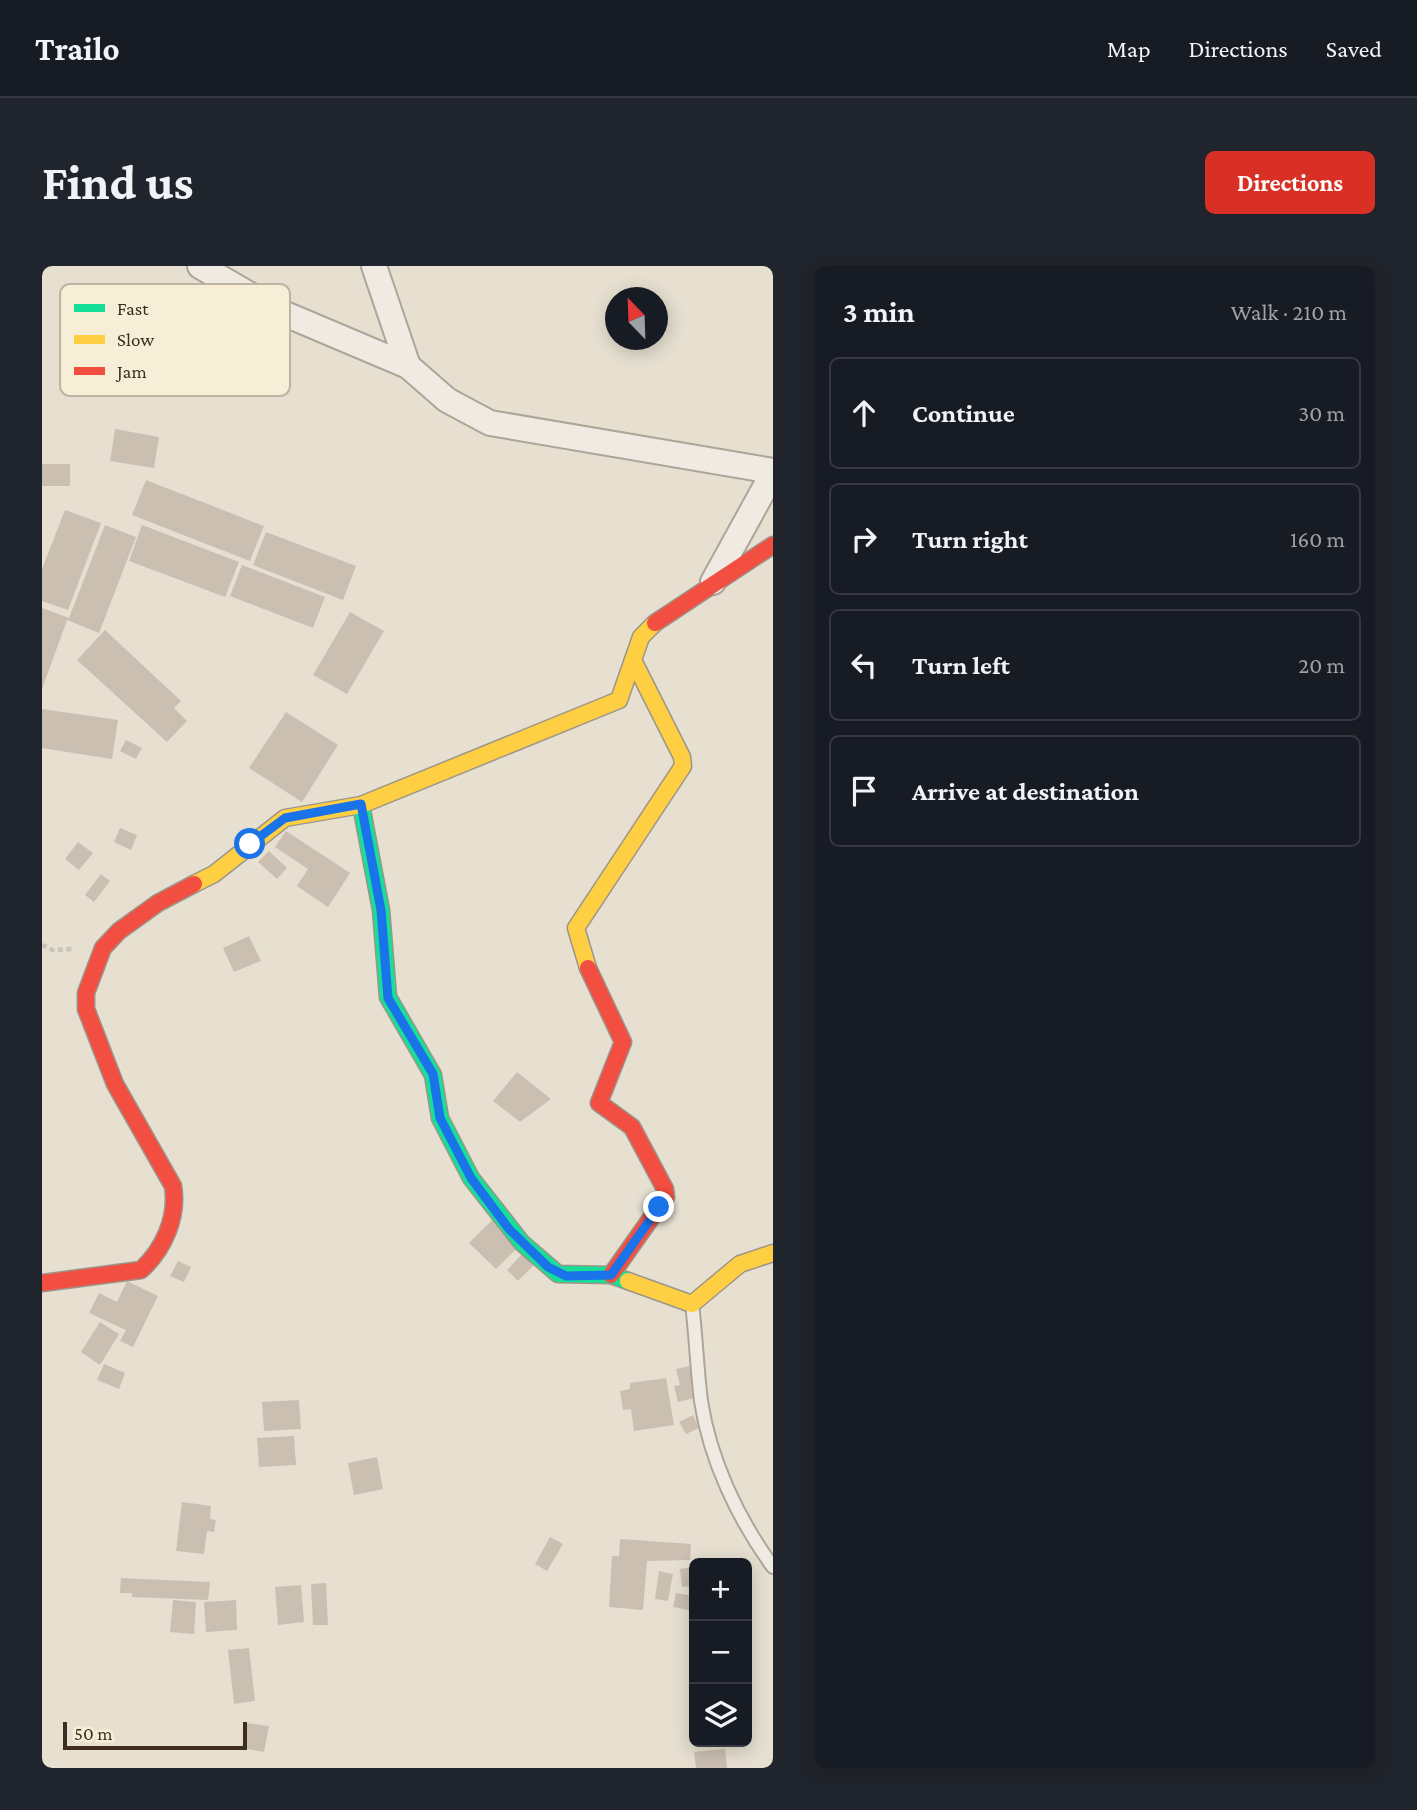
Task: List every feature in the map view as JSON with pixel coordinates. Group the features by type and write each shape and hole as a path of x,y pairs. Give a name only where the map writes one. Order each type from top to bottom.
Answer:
{"street":[{"path":"201,266 232,284"},
{"path":"374,266 408,366"},
{"path":"290,316 408,366 447,400 490,423 773,472 713,583"},
{"path":"42,1283 141,1270 151,1260 173,1224 176,1211 174,1184 126,1109 86,1009 86,993 103,948 133,920 214,874 285,818 361,804 608,707 619,700 641,637 649,626 773,545"},
{"path":"611,1275 666,1198 665,1189 632,1127 599,1103 622,1051 623,1042 581,952 576,928 683,766 682,758 633,660"},
{"path":"361,804 381,910 388,998 433,1074 440,1118 471,1178 509,1229 548,1267 566,1276 611,1275 692,1304 740,1264 773,1253"}],"lane":[{"path":"692,1304 707,1426 740,1517 773,1566"}],"building":[{"path":"115,429 159,437 154,468 110,461"},
{"path":"42,464 70,464 70,486 42,486"},
{"path":"146,480 264,526 250,561 132,515"},
{"path":"65,510 101,523 68,610 42,601 42,569"},
{"path":"105,525 136,537 99,633 67,620 42,689 42,608 69,618"},
{"path":"142,525 239,562 225,597 129,561"},
{"path":"266,532 356,566 343,600 253,565"},
{"path":"242,565 325,597 313,628 230,596"},
{"path":"350,612 384,631 347,694 313,675"},
{"path":"105,630 181,701 174,708 187,721 167,742 77,660"},
{"path":"42,709 118,720 112,759 42,748"},
{"path":"286,712 338,745 302,802 249,768"},
{"path":"126,740 142,748 136,759 120,751"},
{"path":"120,828 137,835 131,850 114,842"},
{"path":"286,831 350,873 328,907 297,886 308,869 275,847"},
{"path":"78,842 93,853 79,870 65,859"},
{"path":"269,851 287,868 277,879 258,862"},
{"path":"101,874 110,881 94,902 85,895"},
{"path":"249,936 261,961 234,972 223,948"},
{"path":"517,1072 551,1099 520,1122 493,1101"},
{"path":"495,1217 522,1243 496,1269 469,1243"},
{"path":"524,1252 536,1263 518,1281 507,1270"},
{"path":"178,1261 191,1267 184,1282 170,1276"},
{"path":"127,1281 158,1296 133,1347 120,1341 126,1330 89,1313 99,1293 117,1302"},
{"path":"100,1322 119,1334 100,1365 81,1352"},
{"path":"104,1364 125,1373 119,1389 97,1380"},
{"path":"694,1365 698,1383 691,1384 695,1398 678,1402 674,1386 680,1385 676,1369"},
{"path":"666,1378 674,1425 634,1431 631,1409 623,1410 620,1391 630,1389 630,1383"},
{"path":"299,1400 301,1429 264,1431 262,1402"},
{"path":"693,1415 699,1428 686,1434 679,1422"},
{"path":"294,1436 296,1465 259,1467 257,1438"},
{"path":"377,1457 383,1489 354,1495 348,1463"},
{"path":"182,1502 211,1506 210,1519 216,1520 214,1532 207,1531 204,1554 176,1551"},
{"path":"550,1537 563,1544 547,1571 535,1564"},
{"path":"620,1539 691,1544 689,1560 647,1561 643,1610 609,1607 612,1556 619,1556"},
{"path":"689,1568 689,1586 682,1587 680,1569"},
{"path":"659,1571 673,1574 668,1601 655,1599"},
{"path":"121,1578 210,1582 208,1600 132,1597 132,1593 120,1593"},
{"path":"326,1583 328,1625 313,1625 311,1584"},
{"path":"301,1585 304,1622 278,1625 275,1587"},
{"path":"676,1593 689,1595 689,1610 673,1607"},
{"path":"173,1600 196,1602 194,1634 170,1632"},
{"path":"236,1600 237,1630 206,1632 204,1602"},
{"path":"249,1648 255,1701 234,1704 228,1650"},
{"path":"246,1723 269,1726 264,1752 242,1748"},
{"path":"725,1749 727,1768 696,1768 694,1752"}],"traffic: fast":[{"path":"361,805 381,910 388,997 433,1075 440,1118 471,1178 522,1243 558,1274 611,1275 628,1281"}],"traffic: slow":[{"path":"194,884 214,874 285,818 361,805 619,700 641,637 655,623"},
{"path":"588,968 576,928 683,766 682,757 633,660"},
{"path":"628,1281 692,1304 740,1264 773,1253"}],"traffic: jam":[{"path":"655,623 773,545"},
{"path":"42,1283 141,1270 163,1242 167,1232 173,1209 173,1186 115,1084 86,1009 86,993 103,948 119,931 158,903 194,884"},
{"path":"588,968 623,1042 599,1103 632,1127 665,1189 666,1197 611,1275"}],"route":[{"path":"250,844 285,818 361,804 381,910 388,998 433,1074 440,1118 471,1178 509,1229 542,1263 558,1275 611,1275 659,1207"}]}
